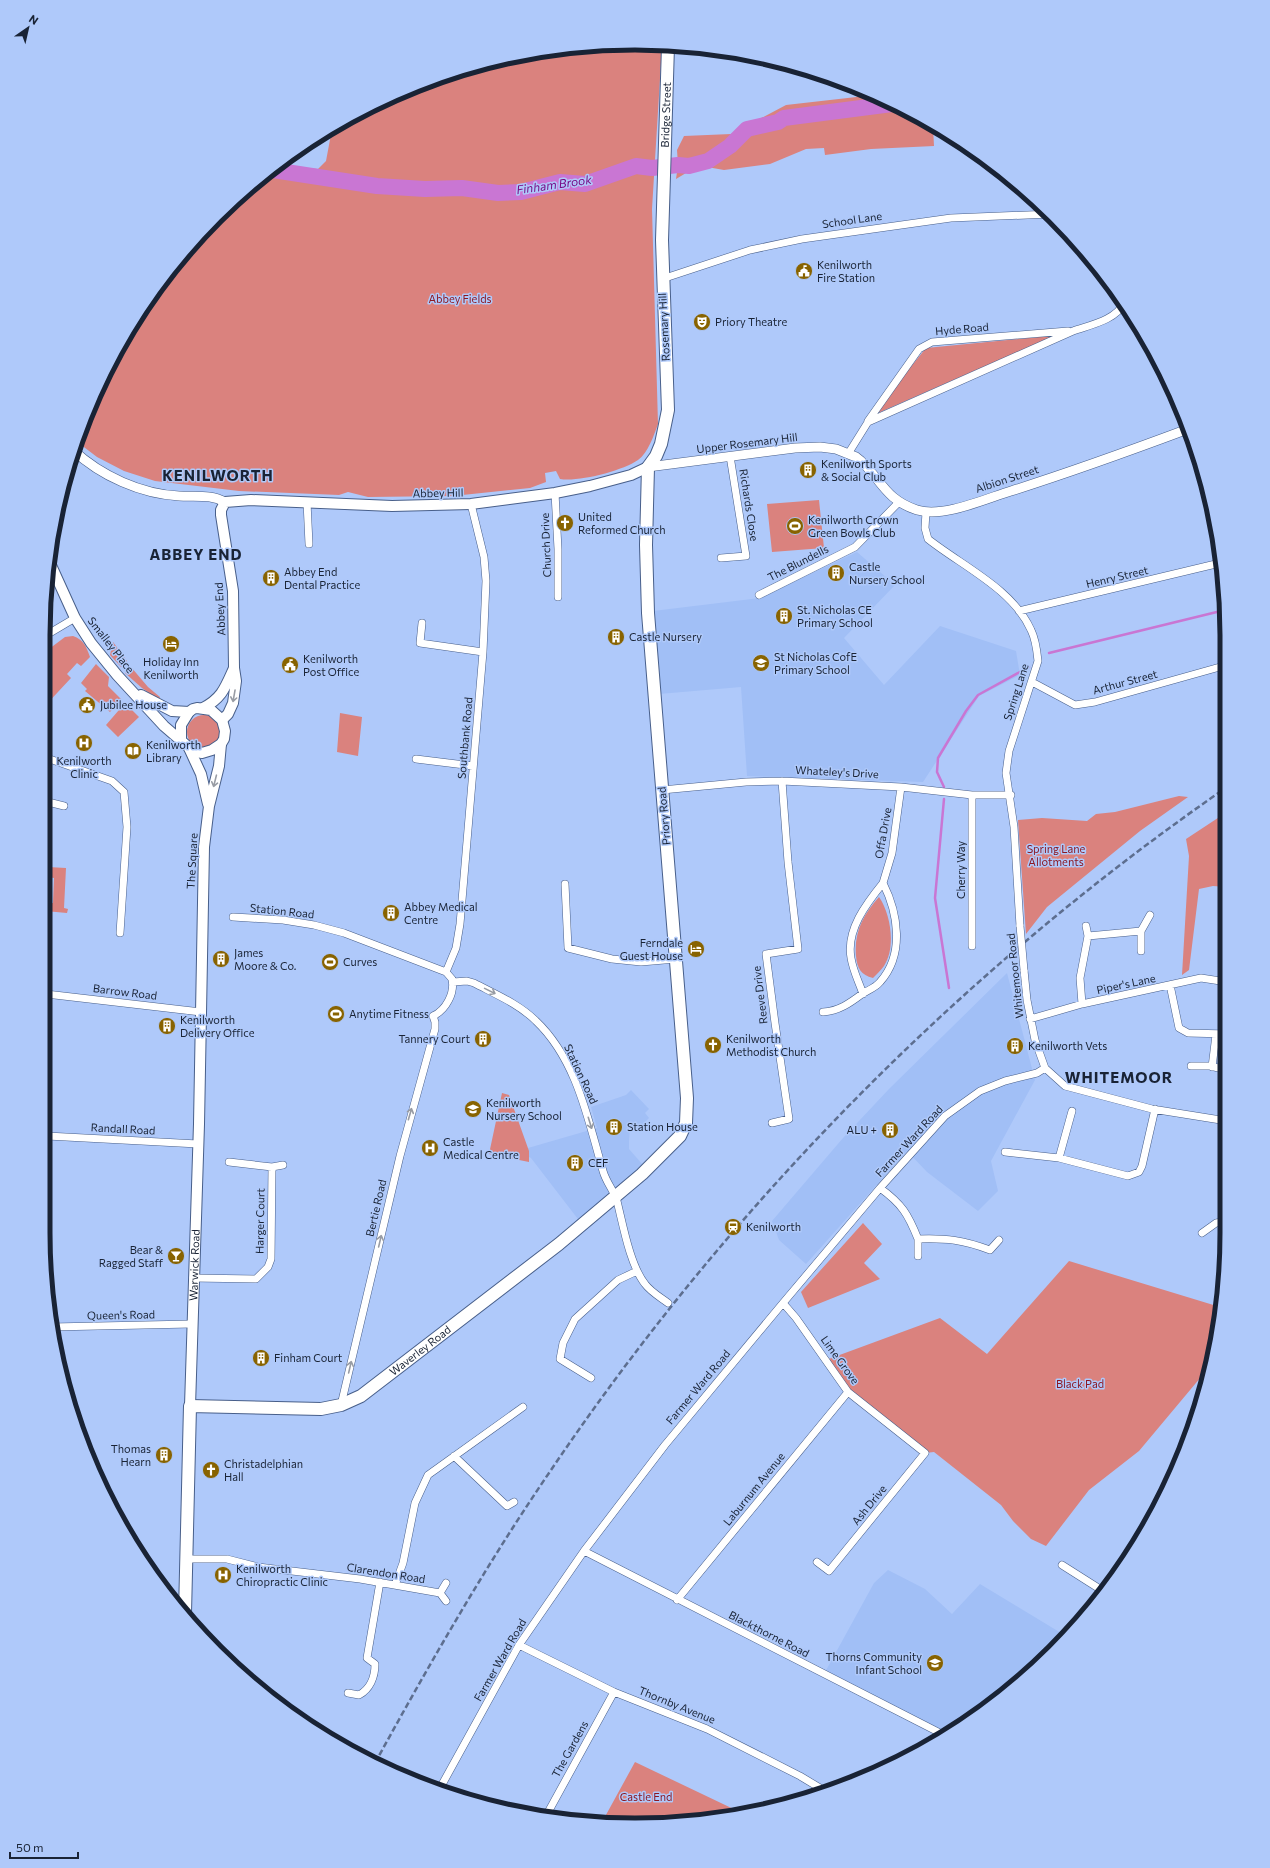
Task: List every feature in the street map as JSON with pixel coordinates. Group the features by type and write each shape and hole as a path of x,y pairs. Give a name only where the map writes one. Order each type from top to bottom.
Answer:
{"main road":[{"name":"Bridge Street","path":"663,182 668,51"},
{"name":"Rosemary Hill","path":"648,467 656,456 661,444 668,410 662,278 663,182"},
{"name":"Abbey Hill","path":"225,502 251,500 392,506 471,504 555,494 631,475 648,467"},
{"name":"Priory Road","path":"648,467 646,545 647,600 687,1110 686,1123 680,1136 661,1156"},
{"name":"Abbey End","path":"222,720 228,714 234,701 236,681 234,668 233,591 221,515 225,502"},
{"name":"Smalley Place","path":"54,571 75,618 102,657 164,726 181,739"},
{"name":"Abbey End","path":"202,708 216,701 224,689 234,668"},
{"name":"Smalley Place","path":"134,692 157,705 172,711 189,712"},
{"path":"198,708 212,710 222,720 225,731 223,742 212,750 202,753 188,748 181,739 181,725 189,712 198,708"},
{"name":"The Square","path":"202,917 204,847 208,806 219,766 223,742"},
{"name":"The Square","path":"188,748 201,774 208,806"},
{"name":"Warwick Road","path":"185,1607 191,1324 198,1144 202,917"},
{"name":"Waverley Road","path":"190,1406 321,1409 341,1405 360,1396 382,1381 564,1239 616,1197 661,1156"}],"street":[{"name":"School Lane","path":"662,278 762,247 808,238 951,218 1042,214"},
{"name":"Hyde Road","path":"868,422 1073,331 1107,319 1120,308"},
{"name":"Hyde Road","path":"848,454 868,422 919,349 925,344 932,342 1073,331"},
{"name":"Albion Street","path":"848,454 856,456 889,495 899,502 926,512 942,511 964,506 1052,478 1183,431"},
{"name":"Upper Rosemary Hill","path":"648,467 795,448 820,447 836,449 848,454"},
{"path":"79,455 92,465 108,474 149,491 179,496 217,498 225,502"},
{"name":"Richards Close","path":"721,558 746,556 730,456"},
{"name":"Church Drive","path":"555,494 558,549 558,596"},
{"path":"307,502 309,544"},
{"name":"The Blundells","path":"759,594 855,547 899,502"},
{"name":"Southbank Road","path":"446,972 456,948 460,924 483,652 486,581 484,557 471,504"},
{"name":"Spring Lane","path":"926,512 928,539 999,590 1019,611 1031,630 1036,646 1038,661 1018,719 1009,751 1006,773 1011,795 1014,827 1020,926"},
{"name":"Henry Street","path":"1019,611 1216,565"},
{"path":"50,633 75,618"},
{"path":"422,623 420,643 483,652"},
{"name":"Arthur Street","path":"1032,682 1075,705 1095,702 1220,667"},
{"path":"50,759 112,781 124,792 127,821 120,933"},
{"path":"416,759 473,766"},
{"name":"Whateley's Drive","path":"662,790 746,782 782,781 901,787 972,795 1011,795"},
{"name":"Reeve Drive","path":"772,1123 789,1119 774,1023 766,954 798,949 788,862 782,781"},
{"name":"Offa Drive","path":"863,994 853,966 850,946 860,914 883,882 892,853 901,787"},
{"name":"Cherry Way","path":"972,795 972,946"},
{"path":"50,802 64,806"},
{"path":"824,1012 831,1012 843,1007 880,982 895,954 897,937 896,921 889,895 883,882"},
{"path":"565,884 568,948 612,959 641,962 676,959"},
{"path":"1141,951 1141,931 1150,915"},
{"name":"Station Road","path":"233,917 296,922 314,925 344,933 446,972"},
{"name":"Whitemoor Road","path":"1020,926 1030,1019 1035,1040 1045,1068 1065,1086 1102,1097 1155,1109 1220,1120"},
{"path":"1082,1004 1080,978 1088,936 1086,926"},
{"path":"1088,936 1141,931"},
{"path":"446,972 451,976 453,982"},
{"name":"Piper's Lane","path":"1030,1019 1082,1004 1201,978 1220,981"},
{"name":"Station Road","path":"453,982 467,981 496,994 522,1009 550,1036 569,1069 590,1121 607,1182 616,1197 624,1232 637,1271 645,1285 668,1303"},
{"name":"Bertie Road","path":"341,1405 400,1156 435,1029 433,1016 440,1013 445,1007 452,992 453,982"},
{"path":"1170,985 1179,1028 1188,1033 1220,1035"},
{"name":"Barrow Road","path":"50,994 201,1012"},
{"path":"1212,1067 1216,1035"},
{"path":"1191,1066 1220,1069"},
{"name":"Farmer Ward Road","path":"442,1785 519,1645 584,1551 664,1445 783,1303 880,1188 940,1120 980,1091 1037,1073 1045,1068"},
{"path":"1005,1152 1059,1158 1128,1176 1134,1175 1139,1172 1142,1166 1155,1109"},
{"path":"1059,1158 1072,1111"},
{"name":"Randall Road","path":"50,1136 198,1144"},
{"path":"229,1162 272,1167 283,1165"},
{"name":"Harger Court","path":"193,1278 256,1279 268,1267 271,1259 272,1167"},
{"path":"880,1188 897,1200 904,1209 918,1239 918,1256"},
{"path":"1202,1233 1216,1223 1220,1222"},
{"path":"918,1239 951,1238 970,1242 989,1252 1000,1240"},
{"path":"591,1378 560,1359 563,1343 575,1319 618,1280 637,1271"},
{"name":"Lime Grove","path":"783,1303 796,1318 848,1392 925,1453"},
{"name":"Queen's Road","path":"58,1327 191,1324"},
{"name":"Laburnum Avenue","path":"677,1600 848,1392"},
{"path":"395,1585 403,1563 415,1503 428,1474 523,1407"},
{"name":"Ash Drive","path":"817,1562 832,1573 925,1453"},
{"path":"454,1456 507,1506 514,1502"},
{"name":"Blackthorne Road","path":"584,1551 677,1600 939,1733"},
{"name":"Clarendon Road","path":"186,1559 227,1559 258,1567 380,1582 440,1593"},
{"path":"1062,1565 1099,1589"},
{"path":"348,1693 358,1695 366,1691 375,1673 375,1664 367,1658 380,1582"},
{"path":"446,1583 440,1593 446,1601"},
{"name":"Thornby Avenue","path":"519,1645 614,1692 707,1729 800,1776 820,1788"},
{"name":"The Gardens","path":"549,1811 614,1692"}],"shaded area":[{"name":"St Nicholas CofE Primary School","path":"857,552 895,585 844,638 884,685 940,626 1016,651 1020,675 979,696 923,782 747,776 741,687 659,694 653,611 760,598"},
{"path":"1007,973 1035,1080 991,1161 998,1191 978,1211 927,1172 907,1151 806,1264 779,1240 772,1221 843,1138 889,1089"},
{"path":"631,1090 649,1109 645,1113 649,1118 636,1131 632,1127 630,1128 629,1149 643,1165 581,1223 529,1157 528,1148 597,1128 591,1107 626,1095"},
{"name":"Thorns Community Infant School","path":"888,1570 925,1589 952,1614 980,1584 1062,1633 1021,1673 991,1697 939,1733 824,1674 874,1583"}],"green space":[{"name":"Abbey Fields","path":"597,51 662,51 652,209 658,424 653,438 642,457 631,464 611,472 578,479 560,479 556,471 545,473 546,482 530,488 453,496 368,497 348,492 339,495 239,491 155,481 124,471 97,457 82,445 110,376 128,342 171,279 195,249 221,221 249,195 287,165 318,169 326,161 331,136 376,110 447,81 521,61 559,55"},
{"path":"862,96 894,110 933,131 934,146 871,149 825,155 824,148 806,149 770,164 724,170 707,167 691,170 676,179 678,165 677,150 684,136 731,134 786,105"},
{"path":"1049,336 1052,337 878,413 905,374 926,348"},
{"name":"Kenilworth Crown Green Bowls Club","path":"819,500 824,548 772,552 767,504"},
{"path":"73,636 80,639 90,657 81,666 77,663 67,674 71,678 50,701 50,648 65,637"},
{"path":"113,642 127,661 121,667 110,655"},
{"path":"96,664 109,677 108,686 121,699 110,712 85,691 87,689 81,683"},
{"path":"131,667 148,687 160,697 159,700 125,673"},
{"path":"125,703 139,717 118,737 106,725"},
{"path":"340,713 362,717 358,756 337,752"},
{"path":"201,715 207,715 211,716 218,722 221,732 220,739 214,746 207,749 201,749 197,748 190,742 187,735 187,729 188,725 194,718"},
{"name":"Spring Lane Allotments","path":"1179,796 1188,797 1140,831 1047,907 1026,934 1018,820 1042,818 1087,821 1096,814 1115,812"},
{"path":"1220,817 1220,886 1213,886 1199,889 1189,970 1182,975 1189,856 1186,839"},
{"path":"50,867 66,868 64,908 68,909 67,913 50,911 50,903 53,903 54,878 50,877"},
{"path":"879,897 887,912 891,941 888,959 873,978 865,975 860,970 857,960 856,939 864,917"},
{"path":"502,1093 509,1095 529,1151 529,1162 489,1154"},
{"path":"863,1223 882,1244 864,1263 880,1279 808,1308 801,1292"},
{"name":"Black Pad","path":"1069,1261 1215,1306 1209,1347 1202,1376 1139,1451 1089,1490 1046,1546 1031,1539 1013,1521 1001,1505 934,1452 925,1453 848,1392 826,1360 940,1318 987,1354"},
{"name":"Castle End","path":"635,1762 734,1809 673,1817 605,1817"}],"waterway":[{"name":"Finham Brook","path":"279,171 377,186 425,189 462,188 498,193 521,192 560,182 585,184 636,166 652,168 678,165 689,166 708,161 730,146 747,129 778,122 784,118 883,105"},
{"path":"1049,653 1219,611"},
{"path":"944,787 937,772 938,758 966,711 978,695 1029,667"},
{"path":"944,799 935,898 949,988"}],"railway":[{"path":"377,1759 481,1578 551,1470 621,1372 695,1277 774,1185 857,1097 944,1013 1035,934 1129,858 1220,792"}],"place":[{"name":"Kenilworth Fire Station","path":"804,271"},
{"name":"Priory Theatre","path":"702,322"},
{"name":"Kenilworth Sports & Social Club","path":"808,470"},
{"name":"United Reformed Church","path":"565,523"},
{"name":"Kenilworth Crown Green Bowls Club","path":"795,526"},
{"name":"Castle Nursery School","path":"836,573"},
{"name":"Abbey End Dental Practice","path":"271,578"},
{"name":"St. Nicholas CE Primary School","path":"784,616"},
{"name":"Castle Nursery","path":"616,637"},
{"name":"Holiday Inn Kenilworth","path":"171,644"},
{"name":"St Nicholas CofE Primary School","path":"761,663"},
{"name":"Kenilworth Post Office","path":"290,665"},
{"name":"Jubilee House","path":"87,705"},
{"name":"Kenilworth Clinic","path":"84,743"},
{"name":"Kenilworth Library","path":"133,751"},
{"name":"Abbey Medical Centre","path":"391,913"},
{"name":"Ferndale Guest House","path":"696,949"},
{"name":"James Moore & Co.","path":"221,959"},
{"name":"Curves","path":"330,962"},
{"name":"Anytime Fitness","path":"336,1014"},
{"name":"Kenilworth Delivery Office","path":"167,1026"},
{"name":"Tannery Court","path":"483,1039"},
{"name":"Kenilworth Methodist Church","path":"713,1045"},
{"name":"Kenilworth Vets","path":"1015,1046"},
{"name":"Kenilworth Nursery School","path":"473,1109"},
{"name":"Station House","path":"614,1127"},
{"name":"ALU +","path":"890,1130"},
{"name":"Castle Medical Centre","path":"430,1148"},
{"name":"CEF","path":"575,1163"},
{"name":"Kenilworth","path":"733,1227"},
{"name":"Bear & Ragged Staff","path":"176,1256"},
{"name":"Finham Court","path":"261,1358"},
{"name":"Thomas Hearn","path":"164,1455"},
{"name":"Christadelphian Hall","path":"211,1470"},
{"name":"Kenilworth Chiropractic Clinic","path":"223,1575"},
{"name":"Thorns Community Infant School","path":"935,1663"}],"district":[{"name":"KENILWORTH","path":"218,476"},
{"name":"ABBEY END","path":"196,555"},
{"name":"WHITEMOOR","path":"1119,1078"}]}
